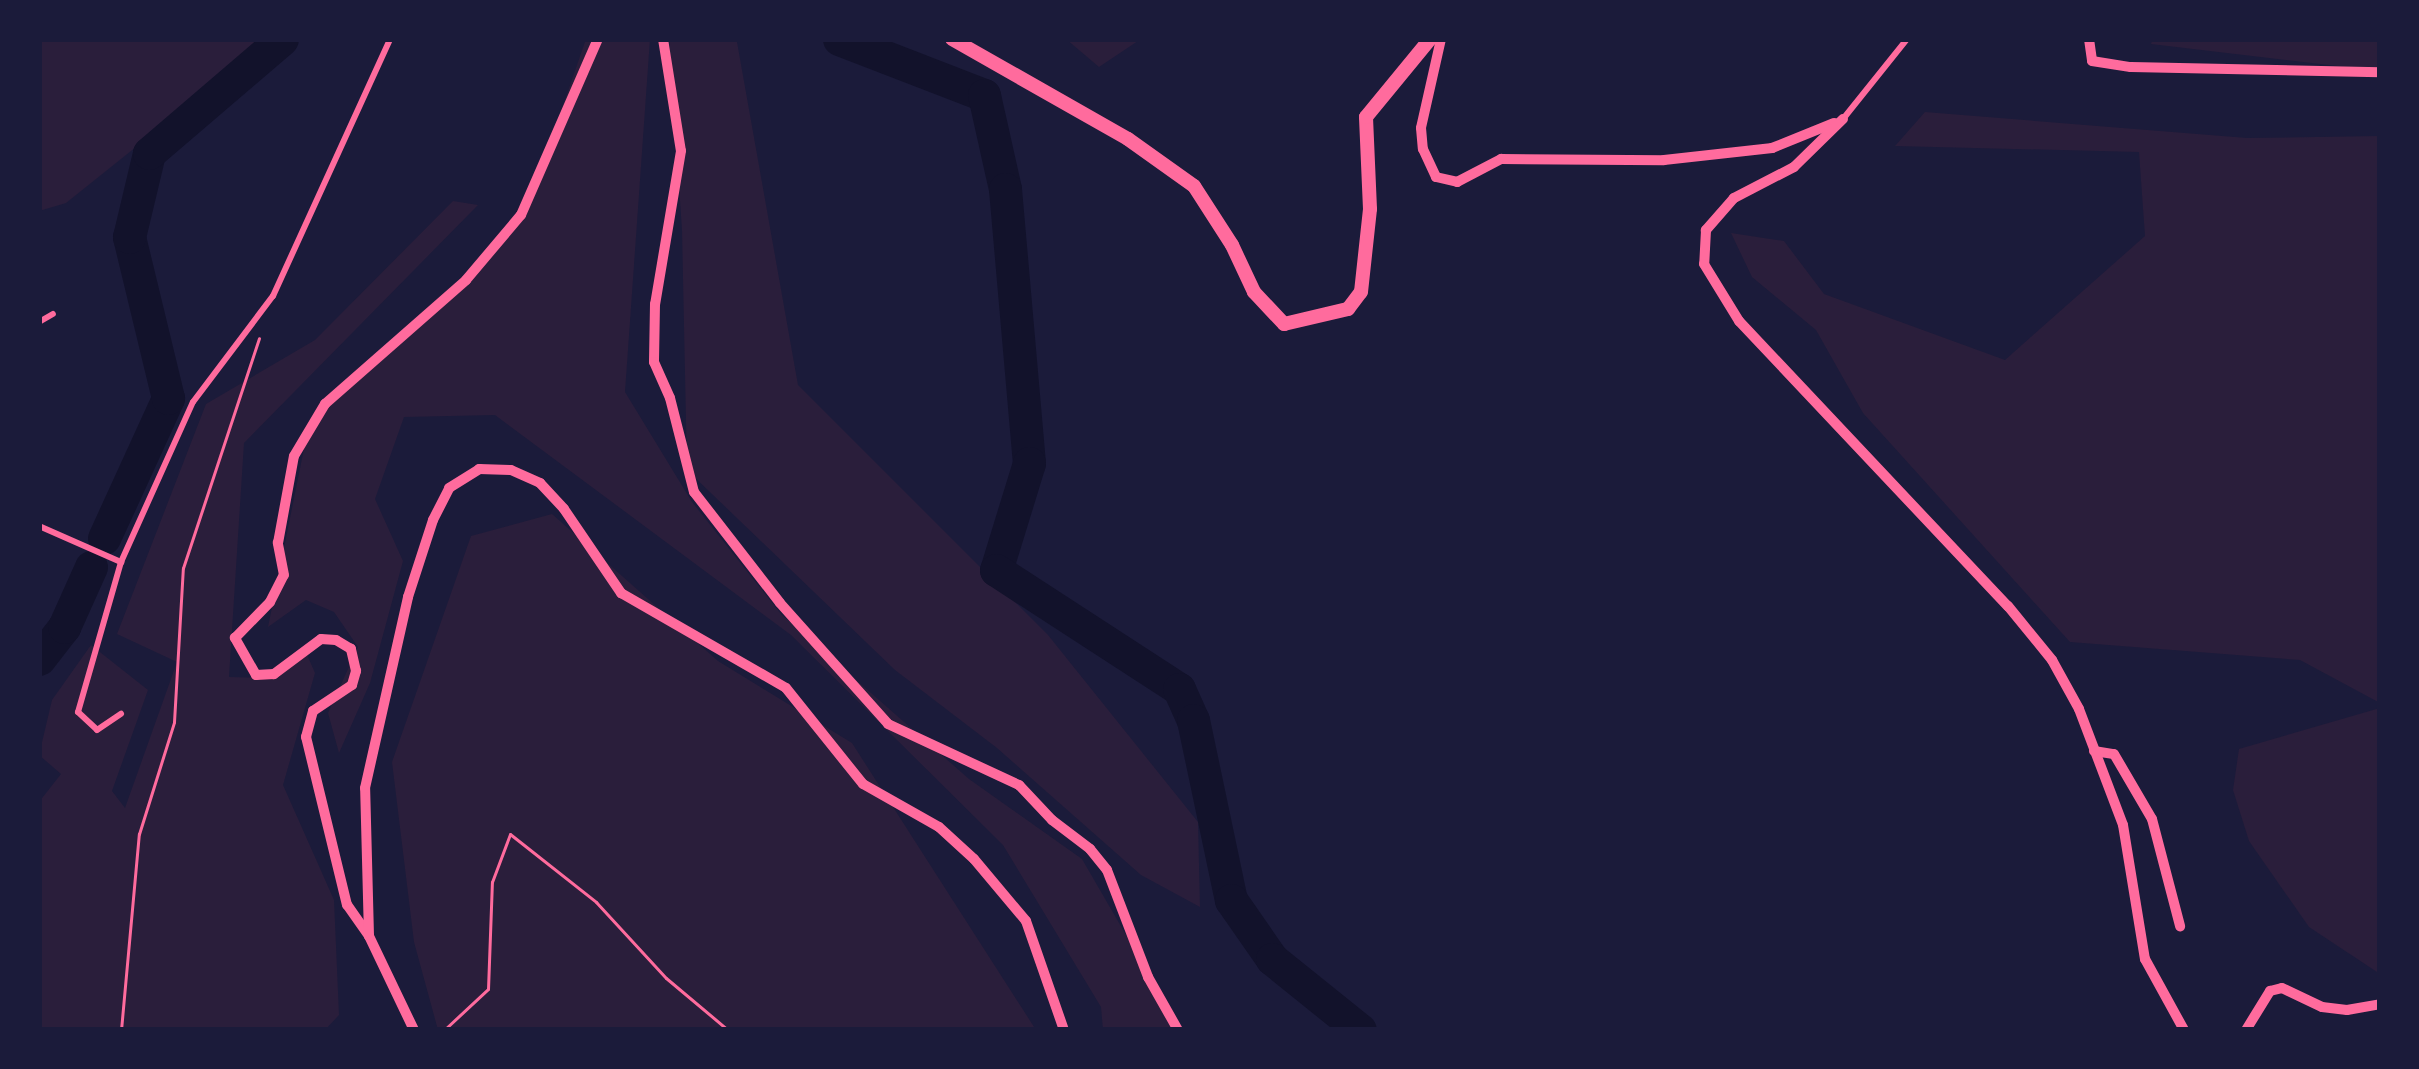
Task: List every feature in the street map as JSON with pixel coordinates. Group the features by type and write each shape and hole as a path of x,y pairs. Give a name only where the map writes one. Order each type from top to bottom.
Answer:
{"street":[{"path":"414,1030 369,936 347,904 306,736 313,711 352,685 356,671 351,649 321,639 274,674 256,675 235,638 270,602 284,575 278,543 294,457 326,404 466,280 521,214 598,39"},
{"path":"663,39 681,151 655,304 654,362 670,398 694,492 780,603 888,724 1019,785 1052,820 1090,849 1107,870 1148,977 1178,1030"},
{"path":"952,39 1128,139 1194,186 1232,244 1254,292 1284,324 1348,309 1361,292 1370,208 1366,117 1430,39"},
{"path":"1442,39 1421,128 1436,177 1457,182 1501,159 1664,160 1772,148 1843,119"},
{"path":"2089,39 2092,61 2131,67 2380,72"},
{"path":"1843,119 1794,166 1734,198 1706,230 1704,264 1739,321 2038,642 2080,709 2123,825 2145,959 2184,1030"},
{"path":"369,936 365,788 408,597 449,488 479,469 511,470 539,483 564,509 621,593 786,688 863,784 939,827 974,860 1026,921 1064,1030"},
{"path":"2094,751 2114,754 2152,819 2180,926"},
{"path":"2246,1030 2270,991 2282,988 2321,1006 2347,1010 2380,1004"}],"lane":[{"path":"121,714 97,730 78,712 121,562 193,402 273,296 390,39"},
{"path":"1843,119 1906,39"},
{"path":"39,322 53,314"},
{"path":"39,526 121,562"}],"path":[{"path":"121,1030 139,834 174,722 183,568 273,296"},
{"path":"445,1030 488,988 492,882 510,834 596,902 665,978 728,1030"}],"shaded area":[{"path":"39,39 271,39 66,203 39,211"},
{"path":"586,39 650,39 625,392 692,502 781,614 969,779 1082,859 1181,1030 1103,1030 1101,1007 1003,845 791,635 495,415 404,417 375,499 403,561 370,683 339,753 328,713 358,647 334,612 306,600 268,627 309,424 441,308 533,192"},
{"path":"669,39 737,42 798,385 1048,635 1198,822 1200,907 1141,875 997,748 895,670 687,470 682,230"},
{"path":"1066,39 1141,39 1099,67"},
{"path":"2153,39 2380,39 2380,71 2151,44"},
{"path":"1925,112 2247,138 2380,136 2380,703 2300,660 2070,642 1863,413 1816,330 1752,277 1731,233 1784,241 1824,294 2005,360 2145,236 2139,152 1895,146"},
{"path":"453,201 478,205 244,443 229,677 264,678 305,650 315,673 283,785 334,900 339,1015 325,1030 39,1030 39,802 61,774 39,755 52,700 91,645 148,690 112,791 125,808 177,662 117,634 206,404 315,340"},
{"path":"552,514 718,661 852,743 1036,1030 438,1030 414,942 392,762 471,536"},
{"path":"2380,708 2380,974 2309,927 2249,841 2233,790 2239,749"}],"waterway":[{"path":"104,538 168,398 129,237 149,153 282,39"},
{"path":"839,39 984,95 1005,189 1029,463 996,570 1179,689 1193,720 1231,900 1272,959 1360,1030"},
{"path":"39,659 64,627 91,567"}]}
